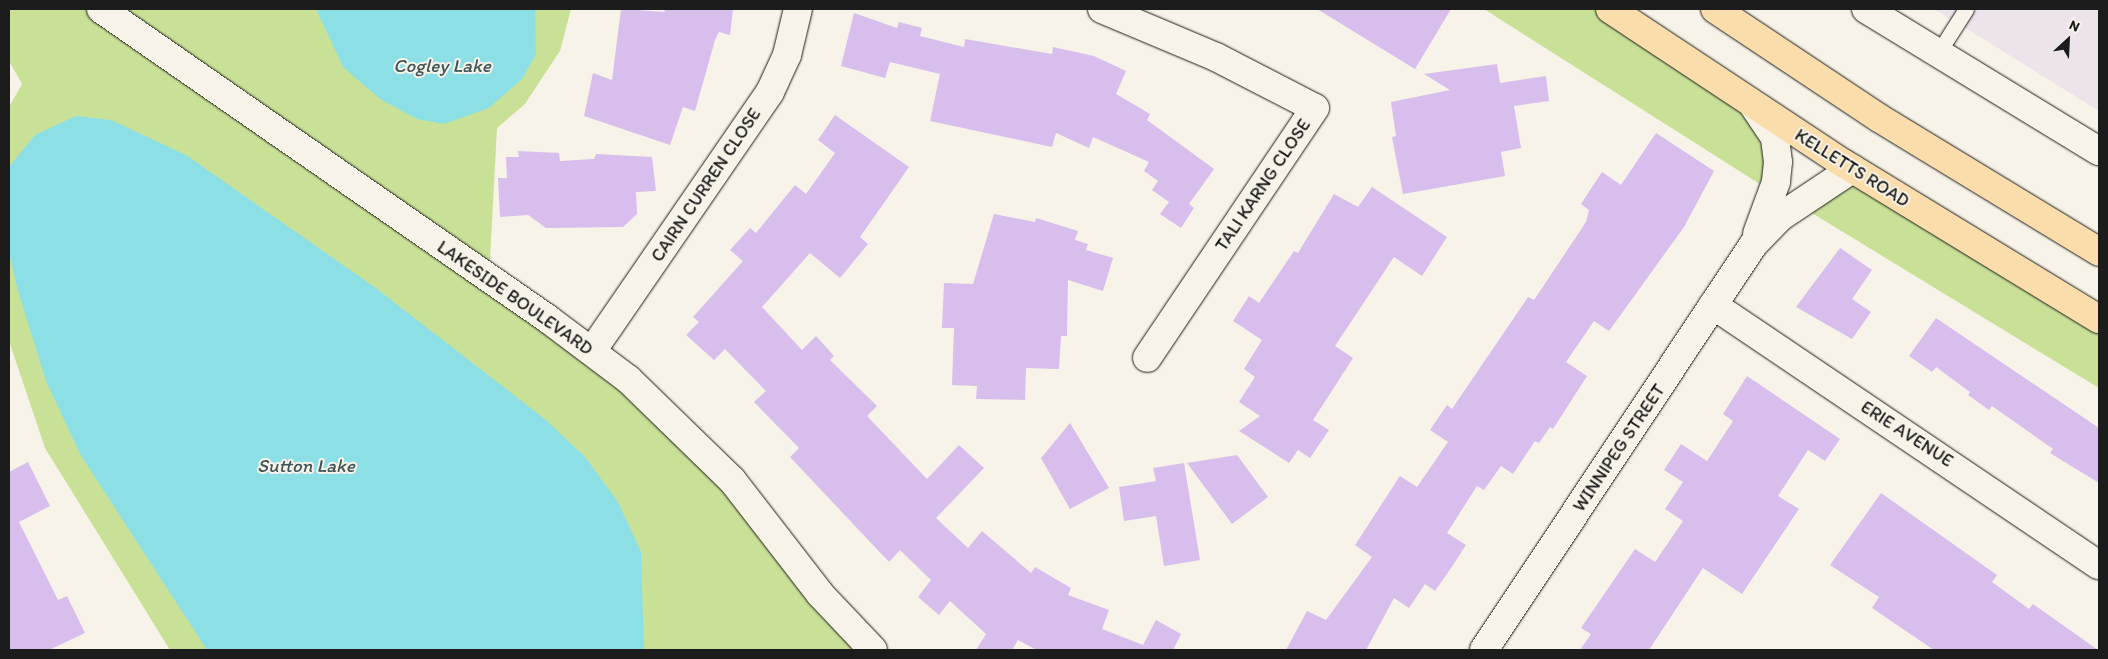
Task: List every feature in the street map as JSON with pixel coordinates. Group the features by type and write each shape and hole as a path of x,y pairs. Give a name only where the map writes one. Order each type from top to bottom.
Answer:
{"main road":[{"name":"KELLETTS ROAD","path":"1610,9 1852,168 2099,320"},
{"path":"1715,9 1879,118 2099,252"}],"street":[{"name":"LAKESIDE BOULEVARD","path":"101,9 592,351 699,444 820,594 873,650"},
{"name":"CAIRN CURREN CLOSE","path":"592,351 770,92 787,55 798,9"},
{"name":"TALI KARNG CLOSE","path":"1102,9 1216,57 1315,108 1147,358"},
{"path":"1866,9 2099,151"},
{"name":"WINNIPEG STREET","path":"1753,104 1775,138 1778,162 1776,182 1753,245"},
{"name":"WINNIPEG STREET","path":"1484,650 1753,245 1780,217 1852,168"},
{"name":"ERIE AVENUE","path":"1713,305 2099,565"}],"lane":[{"path":"1938,53 1966,9"}],"shaded area":[{"path":"1934,9 2099,9 2099,111 1966,28"}],"green space":[{"path":"9,9 571,9 560,51 525,104 497,128 489,278 592,351 873,650 170,650 45,448 9,341 9,107 22,84 9,61"},
{"path":"1484,9 1611,9 1753,105 1774,193"},
{"path":"1852,169 2099,319 2099,388 1797,204"}],"water":[{"name":"Cogley Lake","path":"316,9 535,9 536,54 522,79 489,108 444,124 417,119 380,99 343,67"},
{"name":"Sutton Lake","path":"76,116 111,120 186,155 373,286 546,420 585,457 618,502 641,552 644,650 207,650 80,454 46,381 18,291 9,253 9,167 35,135"}],"building":[{"path":"621,9 665,12 664,9 733,9 730,35 719,32 715,40 695,111 683,107 670,145 584,116 593,73 612,80"},
{"path":"1317,9 1451,9 1415,69"},
{"path":"854,13 897,28 899,22 922,28 920,36 964,47 965,39 1052,54 1053,47 1094,56 1126,71 1116,94 1150,114 1147,120 1214,169 1189,204 1194,208 1181,228 1160,214 1169,202 1152,190 1158,181 1144,171 1149,162 1093,137 1089,148 1056,133 1052,147 930,121 940,74 890,62 885,78 841,66"},
{"path":"1497,64 1500,83 1546,76 1549,101 1514,106 1521,148 1501,152 1505,176 1403,194 1392,137 1396,136 1391,102 1450,90 1424,74"},
{"path":"835,115 909,167 860,237 868,244 840,278 810,253 762,307 802,350 816,336 834,356 830,360 877,406 867,416 927,479 959,445 984,468 936,518 968,548 982,531 1031,573 1035,567 1071,588 1068,595 1109,610 1102,629 1143,645 1156,620 1181,634 1173,650 1037,650 1018,640 1012,650 976,650 986,634 950,601 939,615 918,597 931,580 900,550 889,562 790,457 799,448 754,402 766,391 725,349 714,360 686,335 699,322 693,317 743,261 730,250 750,228 756,233 795,185 806,194 835,153 818,140"},
{"path":"1656,133 1714,171 1684,227 1609,331 1594,321 1566,362 1587,376 1553,429 1550,427 1539,443 1535,441 1513,474 1501,466 1484,490 1477,486 1447,533 1466,545 1451,568 1435,591 1425,584 1409,608 1394,598 1366,650 1286,650 1307,611 1326,620 1372,557 1355,545 1400,476 1417,487 1448,442 1430,430 1447,405 1452,409 1528,297 1534,300 1586,222 1589,210 1581,204 1602,172 1621,185"},
{"path":"518,151 559,153 560,161 594,159 596,154 652,157 656,191 636,192 637,214 623,227 546,228 528,215 500,217 498,178 507,178 506,157 519,157"},
{"path":"1372,187 1447,237 1422,276 1394,257 1335,346 1353,358 1313,420 1329,430 1310,458 1298,450 1289,463 1239,431 1260,416 1239,402 1255,377 1244,369 1262,340 1233,321 1249,296 1259,303 1294,251 1298,253 1334,194 1358,207"},
{"path":"994,214 1035,222 1036,218 1078,231 1075,240 1088,244 1086,250 1113,258 1103,291 1068,280 1067,336 1061,336 1059,369 1026,368 1025,400 976,399 977,386 952,385 954,328 942,328 944,283 973,284"},
{"path":"1840,248 1872,270 1852,299 1871,312 1852,339 1796,307"},
{"path":"1936,318 2099,428 2099,483 2050,453 2053,449 1992,406 1989,410 1968,395 1970,392 1936,367 1932,372 1909,356"},
{"path":"1747,376 1840,439 1825,461 1808,450 1778,496 1799,509 1742,594 1703,568 1649,650 1580,650 1591,634 1581,628 1635,549 1655,562 1683,521 1665,509 1683,482 1664,470 1681,444 1707,461 1733,421 1723,414"},
{"path":"1070,423 1109,488 1070,509 1041,458"},
{"path":"1237,455 1268,497 1232,524 1187,463"},
{"path":"28,462 50,506 19,522 58,600 67,596 85,633 49,650 9,650 9,472"},
{"path":"1184,463 1200,560 1164,566 1156,516 1124,521 1119,487 1156,481 1153,468"},
{"path":"1881,493 1997,575 1992,582 2029,609 2033,604 2098,650 1934,650 1872,608 1879,597 1830,565"}]}
